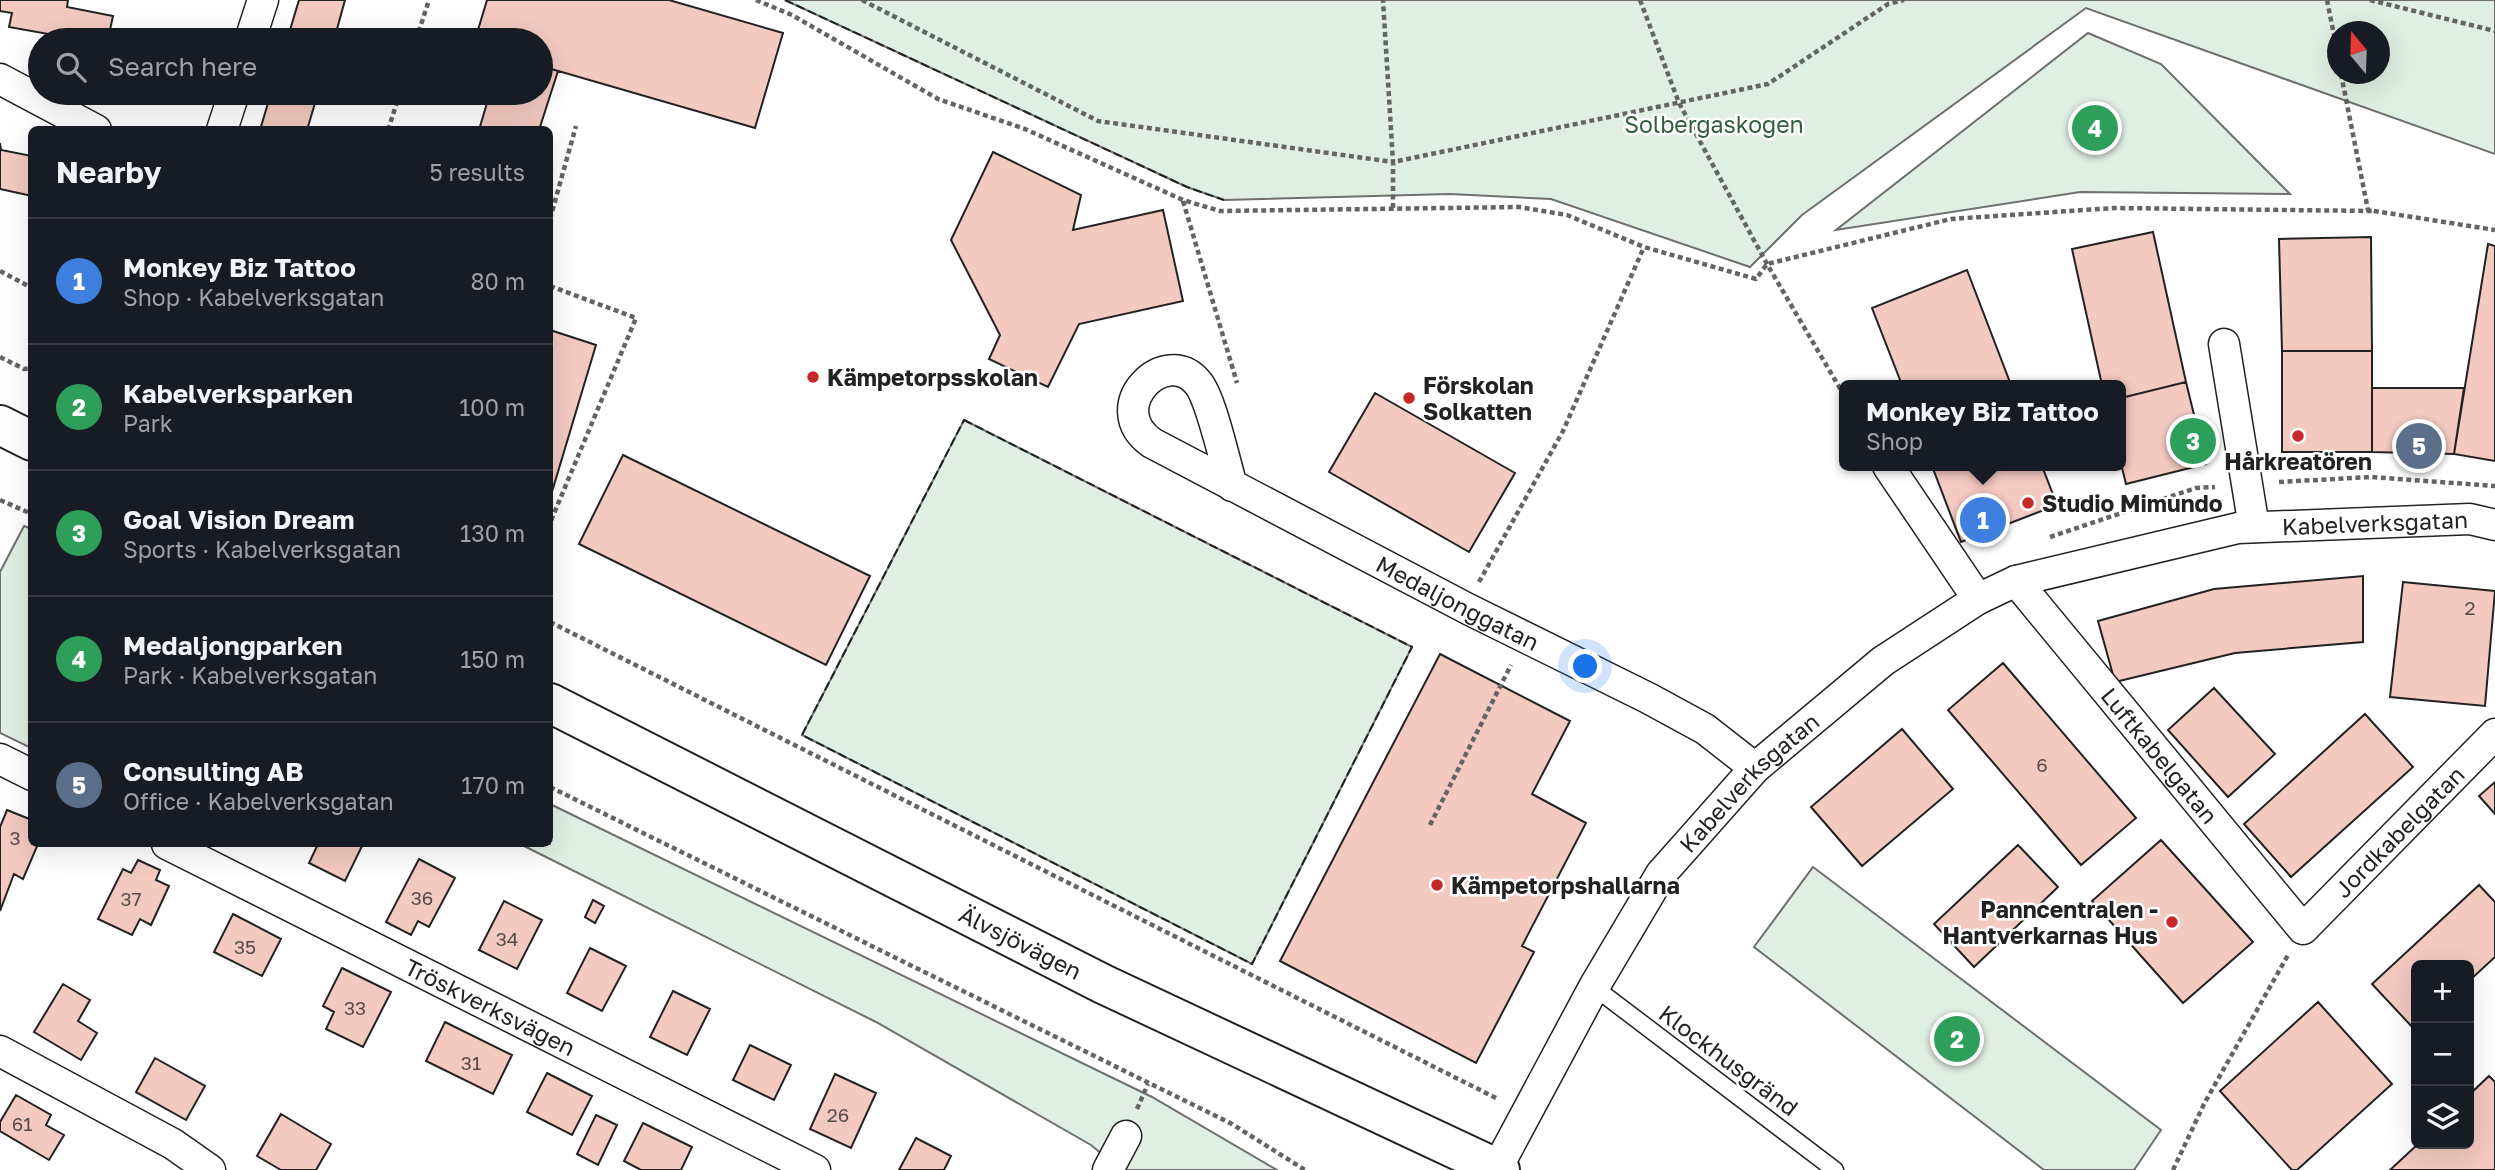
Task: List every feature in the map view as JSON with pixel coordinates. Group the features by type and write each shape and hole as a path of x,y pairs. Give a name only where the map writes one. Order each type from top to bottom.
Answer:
{"main road":[{"path":"0,425 28,439"},
{"name":"Älvsjövägen","path":"553,706 1103,984 1498,1169"}],"street":[{"path":"254,28 263,0"},
{"path":"0,79 28,94"},
{"path":"49,105 88,126"},
{"path":"223,126 230,105"},
{"name":"Kabelverksgatan","path":"2224,344 2254,527"},
{"path":"1891,471 1978,598"},
{"name":"Medaljonggatan","path":"1232,486 1704,729 1755,768"},
{"name":"Kabelverksgatan","path":"1498,1169 1594,987 1661,874 1755,768 1883,660 1978,598 2016,581 2238,528 2470,519 2495,525"},
{"name":"Luftkabelgatan","path":"2016,581 2302,929"},
{"name":"Jordkabelgatan","path":"2302,929 2495,734"},
{"path":"0,759 28,773"},
{"name":"Tröskverksvägen","path":"173,847 815,1170"},
{"path":"0,1051 173,1144 210,1170"},
{"path":"1108,1170 1126,1136"}],"lane":[{"name":"Klockhusgränd","path":"1594,987 1835,1170"}],"path":[{"path":"420,28 429,0"},
{"path":"755,0 792,15 938,99 1025,129 1183,200 1220,211 1519,207 1567,215 1644,247 1756,279 1767,264 1951,219 2114,208 2371,211 2495,230"},
{"path":"862,0 1098,121 1393,162 1768,85 1888,4 1904,0"},
{"path":"1383,0 1393,162 1393,208"},
{"path":"1640,0 1679,103 1767,264 1839,387"},
{"path":"2327,0 2331,21"},
{"path":"2370,0 2495,31"},
{"path":"2343,84 2371,211"},
{"path":"389,126 396,105"},
{"path":"553,208 576,126"},
{"path":"1183,200 1238,385"},
{"path":"1467,577 1478,584 1563,431 1644,247"},
{"path":"0,271 28,286"},
{"path":"553,287 636,318 553,516"},
{"path":"0,357 28,368"},
{"path":"0,500 28,512"},
{"path":"553,624 1527,1113"},
{"path":"1430,825 1525,636"},
{"path":"553,788 1232,1124 1305,1170"},
{"path":"2173,1170 2204,1104 2302,929"}],"green space":[{"name":"Solbergaskogen","path":"785,0 2495,0 2495,154 2086,8 1802,215 1750,267 1551,199 1450,194 1224,200 1187,187"},
{"path":"2088,33 2161,64 2290,194 2080,192 1836,230"},
{"path":"964,420 1412,647 1252,964 802,735"},
{"path":"24,526 28,528 28,747 0,733 0,572"},
{"path":"553,805 1152,1097 1277,1170 1121,1170 1091,1145 876,1022 526,847 553,847"},
{"path":"1813,867 2161,1130 2134,1170 2044,1170 1754,947"}],"building":[{"path":"0,0 68,0 67,7 113,16 110,28 28,28 28,30 9,27 12,13 0,11"},
{"path":"299,0 345,0 337,28 291,28"},
{"path":"487,0 669,0 783,33 755,128 553,69 553,28 479,28"},
{"path":"553,70 558,71 553,87"},
{"path":"267,105 314,105 308,126 261,126"},
{"path":"486,105 547,105 540,126 480,126"},
{"path":"0,143 1,150 28,155 28,195 0,189"},
{"path":"993,152 1081,195 1073,230 1163,210 1183,301 1079,324 1048,387 989,359 1000,335 951,240"},
{"path":"2153,232 2186,382 2126,397 2126,380 2101,380 2072,249"},
{"path":"2371,237 2372,351 2282,351 2279,239"},
{"path":"2488,244 2495,246 2495,461 2454,454"},
{"path":"1967,270 2009,380 1900,380 1872,308"},
{"path":"553,331 596,345 553,488"},
{"path":"2282,351 2372,351 2372,452 2282,452"},
{"path":"2186,382 2206,464 2126,484 2123,471 2126,471 2126,397"},
{"path":"2372,388 2464,388 2454,454 2372,452"},
{"path":"1375,393 1515,473 1469,552 1329,472"},
{"path":"623,455 870,576 826,665 579,544"},
{"path":"1934,471 2044,471 2057,505 1961,542"},
{"path":"2363,576 2363,642 2235,653 2115,682 2098,621 2214,589"},
{"path":"2403,582 2495,591 2485,706 2390,697"},
{"name":"Kämpetorpshallarna","path":"1440,654 1570,721 1532,794 1586,823 1522,946 1534,952 1476,1063 1280,961"},
{"path":"2003,663 2136,818 2081,865 1948,710"},
{"path":"2214,688 2275,754 2228,797 2168,730"},
{"path":"2365,714 2413,767 2291,877 2244,824"},
{"path":"1902,729 1953,789 1862,866 1811,807"},
{"path":"2495,782 2495,814 2479,796"},
{"path":"7,810 28,818 28,847 37,847 23,879 14,874 0,911 0,827"},
{"name":"Panncentralen - Hantverkarnas Hus","path":"2161,840 2253,942 2183,1003 2092,901"},
{"path":"2018,845 2058,887 1974,967 1934,924"},
{"path":"317,847 362,847 345,881 309,863"},
{"path":"419,859 455,878 429,927 418,921 411,935 386,922"},
{"path":"138,860 160,870 156,880 169,886 151,925 140,919 132,935 98,919 123,869 131,873"},
{"path":"2479,885 2495,902 2495,957 2474,976 2474,960 2411,960 2411,1026 2372,984"},
{"path":"593,900 604,906 595,923 585,917"},
{"path":"504,901 542,920 517,969 479,950"},
{"path":"233,914 281,939 262,976 214,952"},
{"path":"590,948 626,966 602,1011 567,993"},
{"path":"342,968 391,992 363,1047 326,1029 334,1012 323,1006"},
{"path":"63,984 90,1000 78,1021 97,1033 81,1060 34,1032"},
{"path":"673,991 710,1009 687,1055 650,1037"},
{"path":"2318,1002 2392,1084 2297,1170 2292,1170 2220,1091"},
{"path":"445,1022 512,1055 493,1094 426,1061"},
{"path":"750,1045 791,1065 774,1100 733,1080"},
{"path":"155,1058 205,1086 186,1120 136,1092"},
{"path":"547,1073 592,1096 572,1135 527,1112"},
{"path":"835,1074 876,1093 851,1148 810,1129"},
{"path":"2489,1076 2495,1082 2495,1170 2390,1170 2413,1149 2474,1149 2474,1090"},
{"path":"16,1095 51,1115 46,1125 64,1135 49,1160 0,1131 0,1122"},
{"path":"281,1114 331,1144 316,1170 281,1170 257,1156"},
{"path":"596,1115 617,1125 598,1165 577,1154"},
{"path":"643,1123 692,1147 681,1170 641,1170 624,1161"},
{"path":"916,1138 951,1156 944,1170 899,1170"}],"fence":[{"path":"785,0 1187,187 1224,200"},
{"path":"964,420 1412,647 1252,964 802,735 964,420"}],"place":[{"name":"Medaljongparken","path":"2095,128"},
{"name":"Kämpetorpsskolan","path":"813,377"},
{"name":"Förskolan Solkatten","path":"1409,398"},
{"name":"Hårkreatören","path":"2298,436"},
{"name":"Goal Vision Dream","path":"2193,441"},
{"name":"Consulting AB","path":"2419,446"},
{"name":"Studio Mimundo","path":"2028,503"},
{"name":"Monkey Biz Tattoo","path":"1983,520"},
{"name":"Kämpetorpshallarna","path":"1437,885"},
{"name":"Panncentralen - Hantverkarnas Hus","path":"2172,922"},
{"name":"Kabelverksparken","path":"1957,1039"}]}
